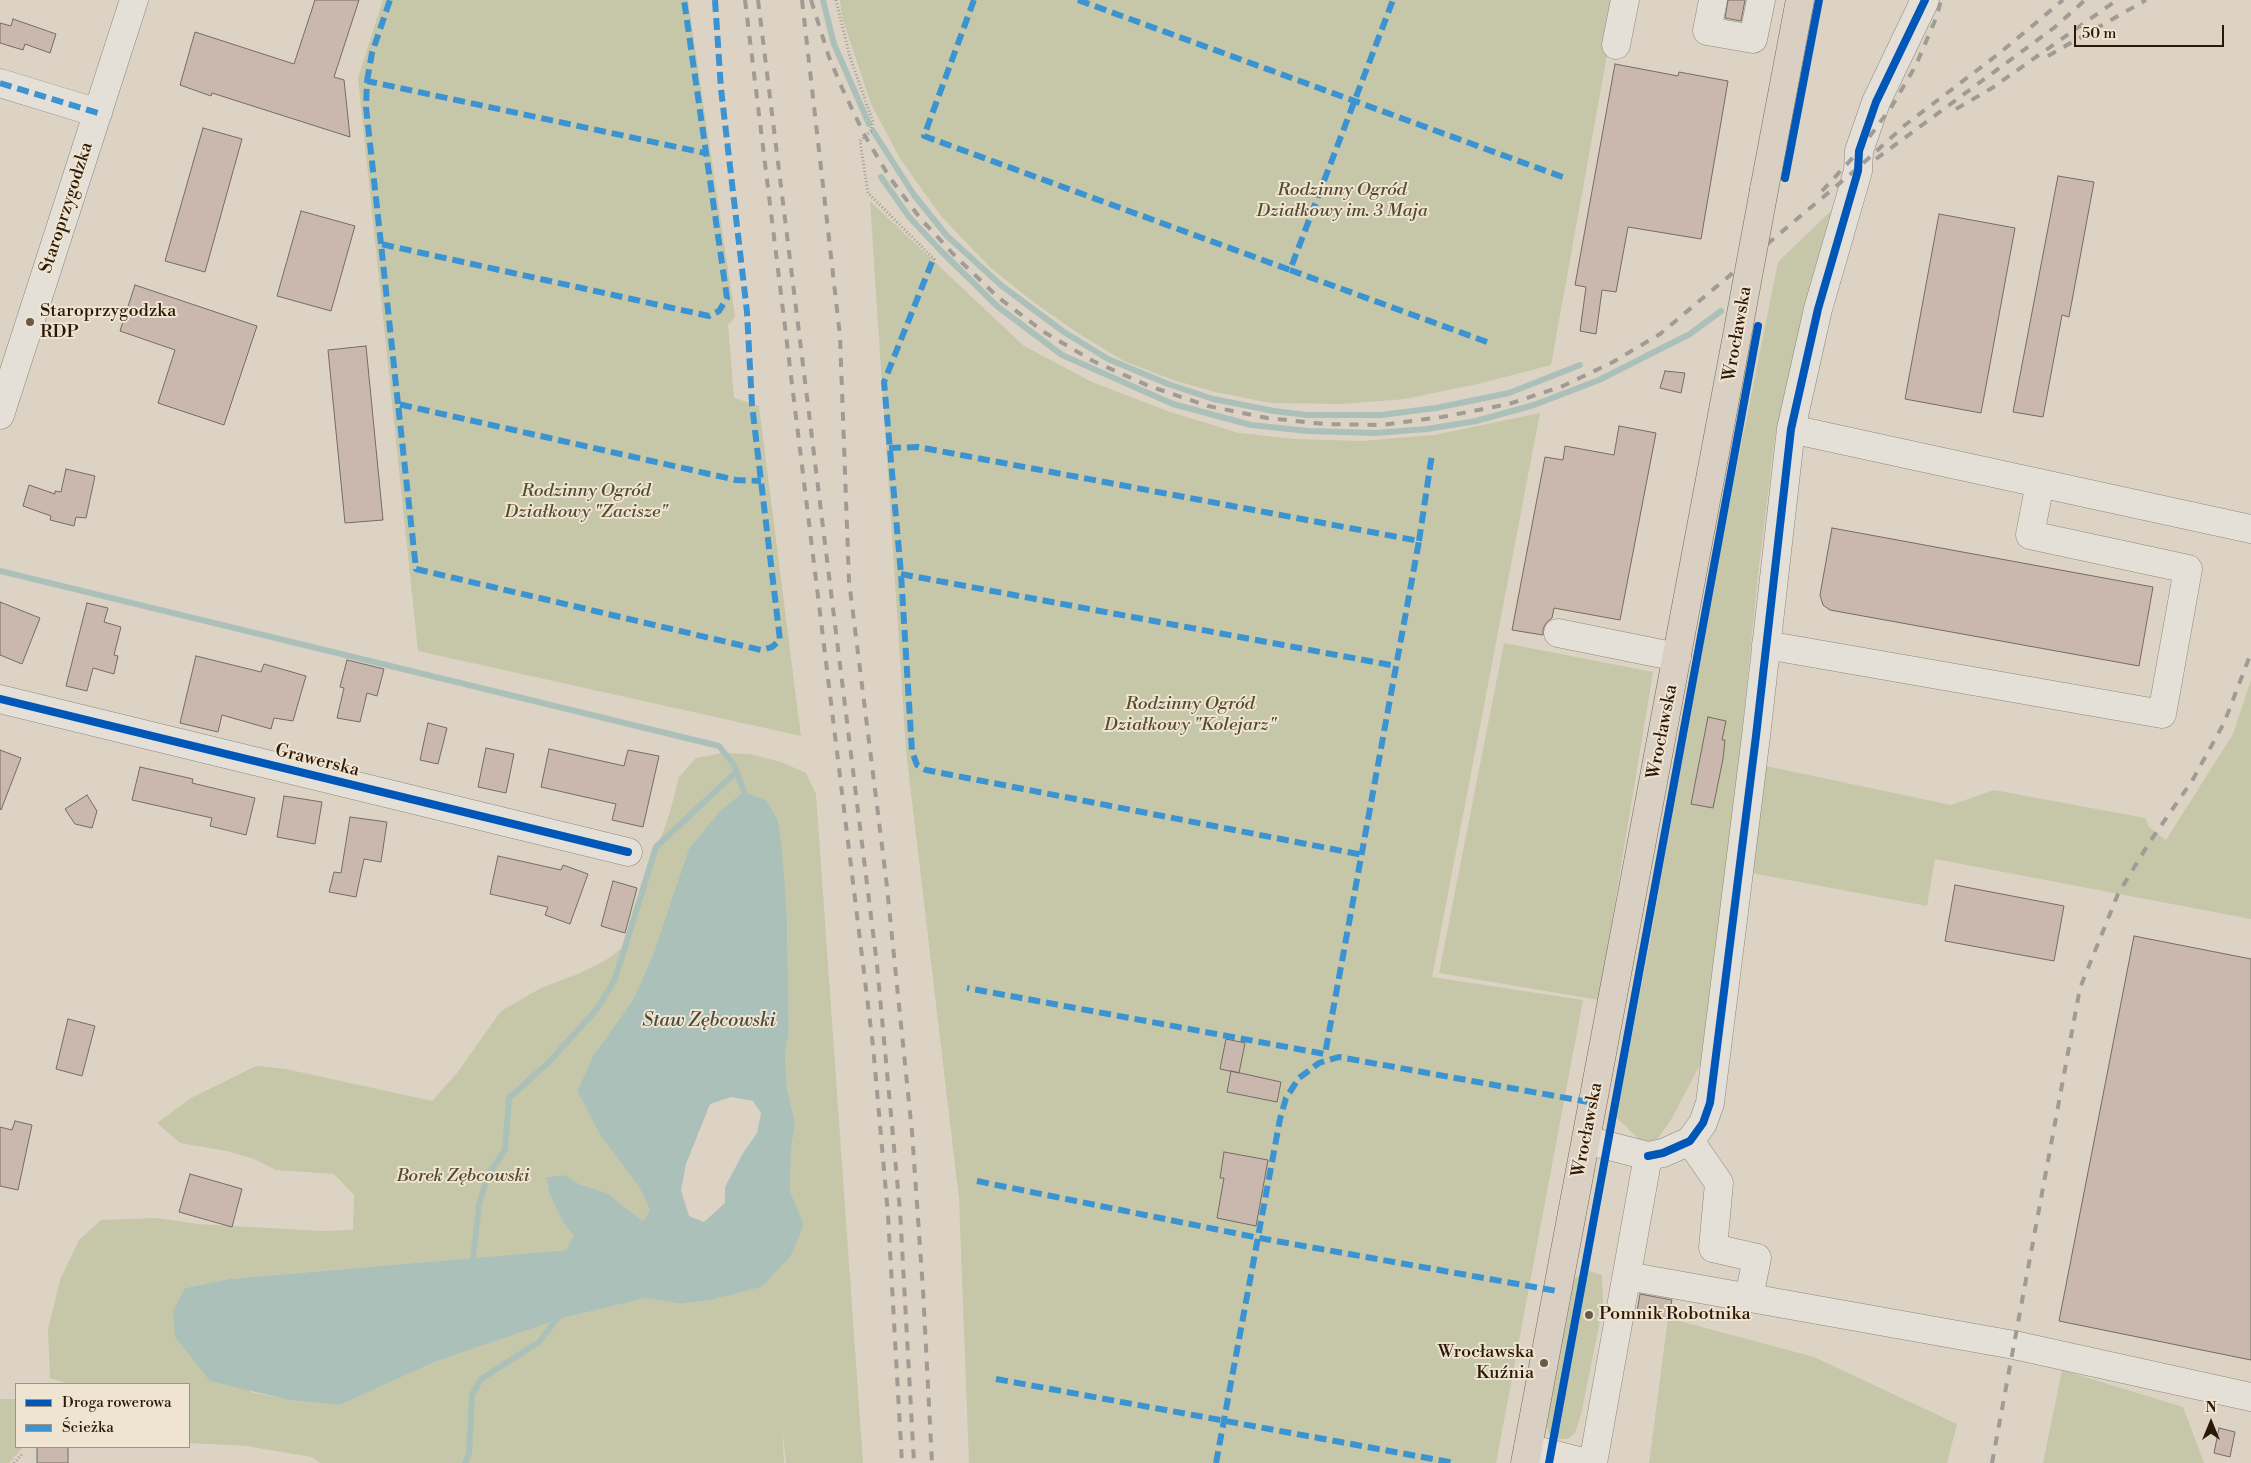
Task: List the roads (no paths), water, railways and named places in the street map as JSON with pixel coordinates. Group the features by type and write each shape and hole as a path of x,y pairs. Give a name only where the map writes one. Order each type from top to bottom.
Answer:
{"main road":[{"name":"Wrocławska","path":"1526,1456 1800,0"}],"street":[{"name":"Staroprzygodzka","path":"0,415 9,359 98,114 134,0"},
{"path":"1616,45 1625,0"},
{"path":"1712,0 1707,31 1752,39 1761,0"},
{"path":"1586,1140 1648,1156 1664,1153 1690,1141 1703,1123 1710,1103 1766,645 1790,429 1818,309 1858,171 1859,150 1876,102 1925,0"},
{"path":"0,83 98,114"},
{"path":"1790,429 2251,530"},
{"path":"1766,645 2162,714 2188,568 2030,535 2040,483"},
{"path":"1558,633 1677,657"},
{"name":"Grawerska","path":"0,699 628,852"},
{"path":"1690,1141 1718,1183 1713,1248 1757,1258 1749,1297"},
{"path":"1592,1463 1648,1156"},
{"path":"1627,1276 2014,1345 2251,1398"},
{"path":"1526,1456 1588,1463"}],"water":[{"name":"Staw Zębcowski","path":"744,792 766,800 778,820 787,917 789,1031 785,1054 787,1089 795,1122 791,1151 790,1191 804,1225 790,1257 761,1287 711,1300 681,1304 647,1298 562,1318 437,1361 340,1405 289,1400 210,1381 175,1337 173,1311 185,1288 229,1279 566,1250 574,1235 563,1223 549,1193 546,1177 566,1175 579,1184 607,1193 643,1221 650,1210 639,1187 600,1135 577,1091 593,1056 633,1000 655,950 689,849 721,810","holes":["731,1097 753,1101 761,1113 757,1133 743,1153 725,1187 725,1203 704,1222 689,1216 681,1190 686,1164 710,1104"]}],"waterway":[{"path":"823,0 834,44 869,124"},
{"path":"873,131 914,195 947,236 1002,286 1064,332 1108,359 1168,384 1213,399 1274,411 1307,415 1381,415 1436,408 1509,393 1580,365"},
{"path":"881,177 910,218 942,252 997,306 1062,355 1173,404 1251,425 1308,431 1375,433 1427,429 1476,421 1534,405 1599,380 1690,334 1721,311"},
{"path":"0,571 719,746 734,765 744,792"},
{"path":"473,1258 479,1205 487,1177 505,1150 509,1098 548,1063 597,1009 615,979 656,847 736,772"},
{"path":"465,1463 469,1454 472,1395 481,1379 539,1342 557,1319"}],"railway":[{"path":"745,0 873,1046 888,1215 902,1463"},
{"path":"758,0 877,965 900,1211 914,1463"},
{"path":"802,0 840,336 849,581 886,878 912,1132 932,1463"},
{"path":"811,0 829,57 842,88 865,136 890,178 920,218 956,257 999,298 1044,332 1093,361 1149,386 1208,406 1267,418 1324,424 1381,425 1442,417 1509,404 1563,386 1613,362 1660,334 1859,167 1905,125 2001,52 2063,0"},
{"path":"1822,191 1859,151 1892,106 1916,65 1937,16 1941,0"},
{"path":"1876,159 2055,27 2085,0"},
{"path":"1956,109 1992,88 2117,0"},
{"path":"2048,56 2146,0"},
{"path":"1992,1463 2080,988 2118,894 2149,843 2192,781 2224,723 2251,653"}],"place":[{"name":"Staroprzygodzka RDP","path":"30,322"},
{"name":"Pomnik Robotnika","path":"1589,1315"},
{"name":"Wrocławska Kuźnia","path":"1544,1363"}],"park label":[{"name":"Rodzinny Ogród Działkowy im. 3 Maja","path":"1342,201"},
{"name":"Rodzinny Ogród Działkowy \"Zacisze\"","path":"586,502"},
{"name":"Rodzinny Ogród Działkowy \"Kolejarz\"","path":"1190,715"},
{"name":"Borek Zębcowski","path":"463,1177"}]}
